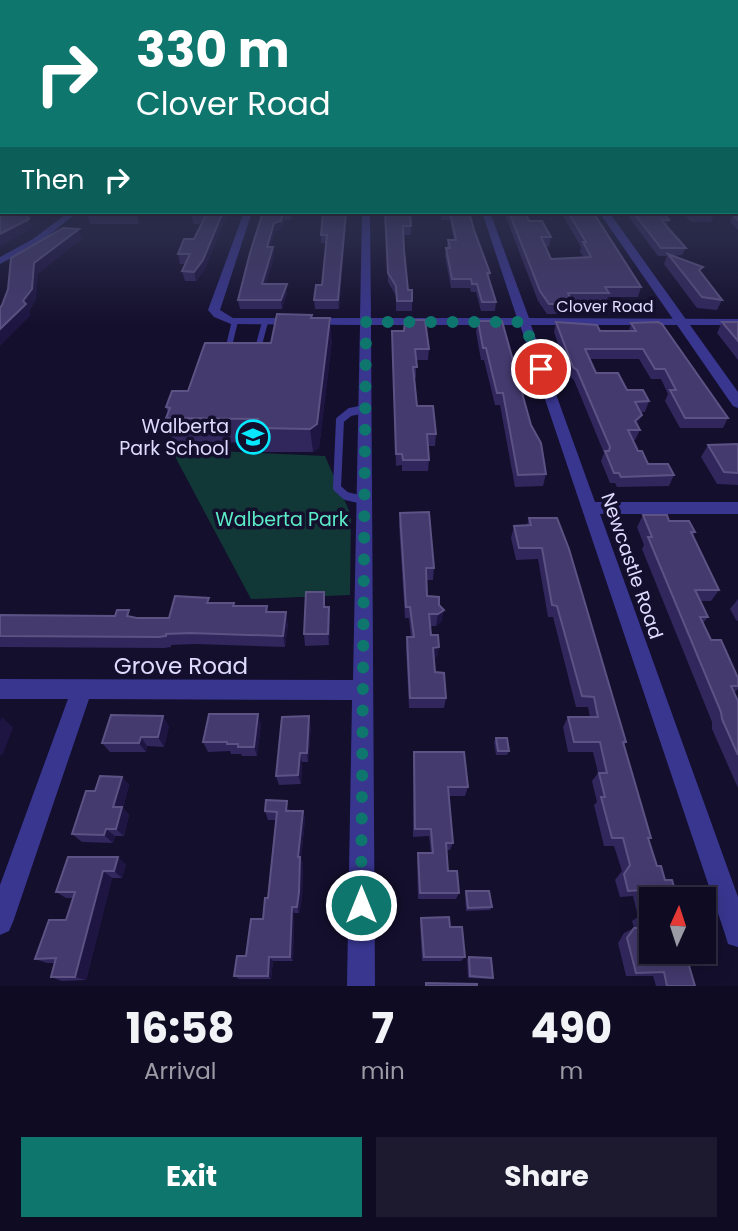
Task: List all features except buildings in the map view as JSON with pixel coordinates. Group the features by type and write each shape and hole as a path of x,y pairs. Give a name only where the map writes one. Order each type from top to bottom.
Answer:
{"street":[{"path":"0,261 46,233"},
{"name":"Clover Road","path":"241,233 214,310 221,317 235,321 738,322"},
{"path":"361,986 366,233"},
{"name":"Newcastle Road","path":"493,233 738,934"},
{"path":"619,233 738,403"},
{"path":"589,508 738,508"},
{"name":"Grove Road","path":"0,689 362,690"},
{"path":"0,922 81,691"}],"lane":[{"path":"235,321 228,350 234,355 243,355"},
{"path":"252,355 259,351 265,322"},
{"path":"363,500 346,496 337,488 337,476 340,420 350,412 365,409"}],"green space":[{"name":"Walberta Park","path":"171,449 325,456 351,515 350,595 251,599"}],"place":[{"name":"Walberta Park School","path":"253,437"}],"route":[{"path":"361,905 362,533 366,322 524,322 541,369"}]}
